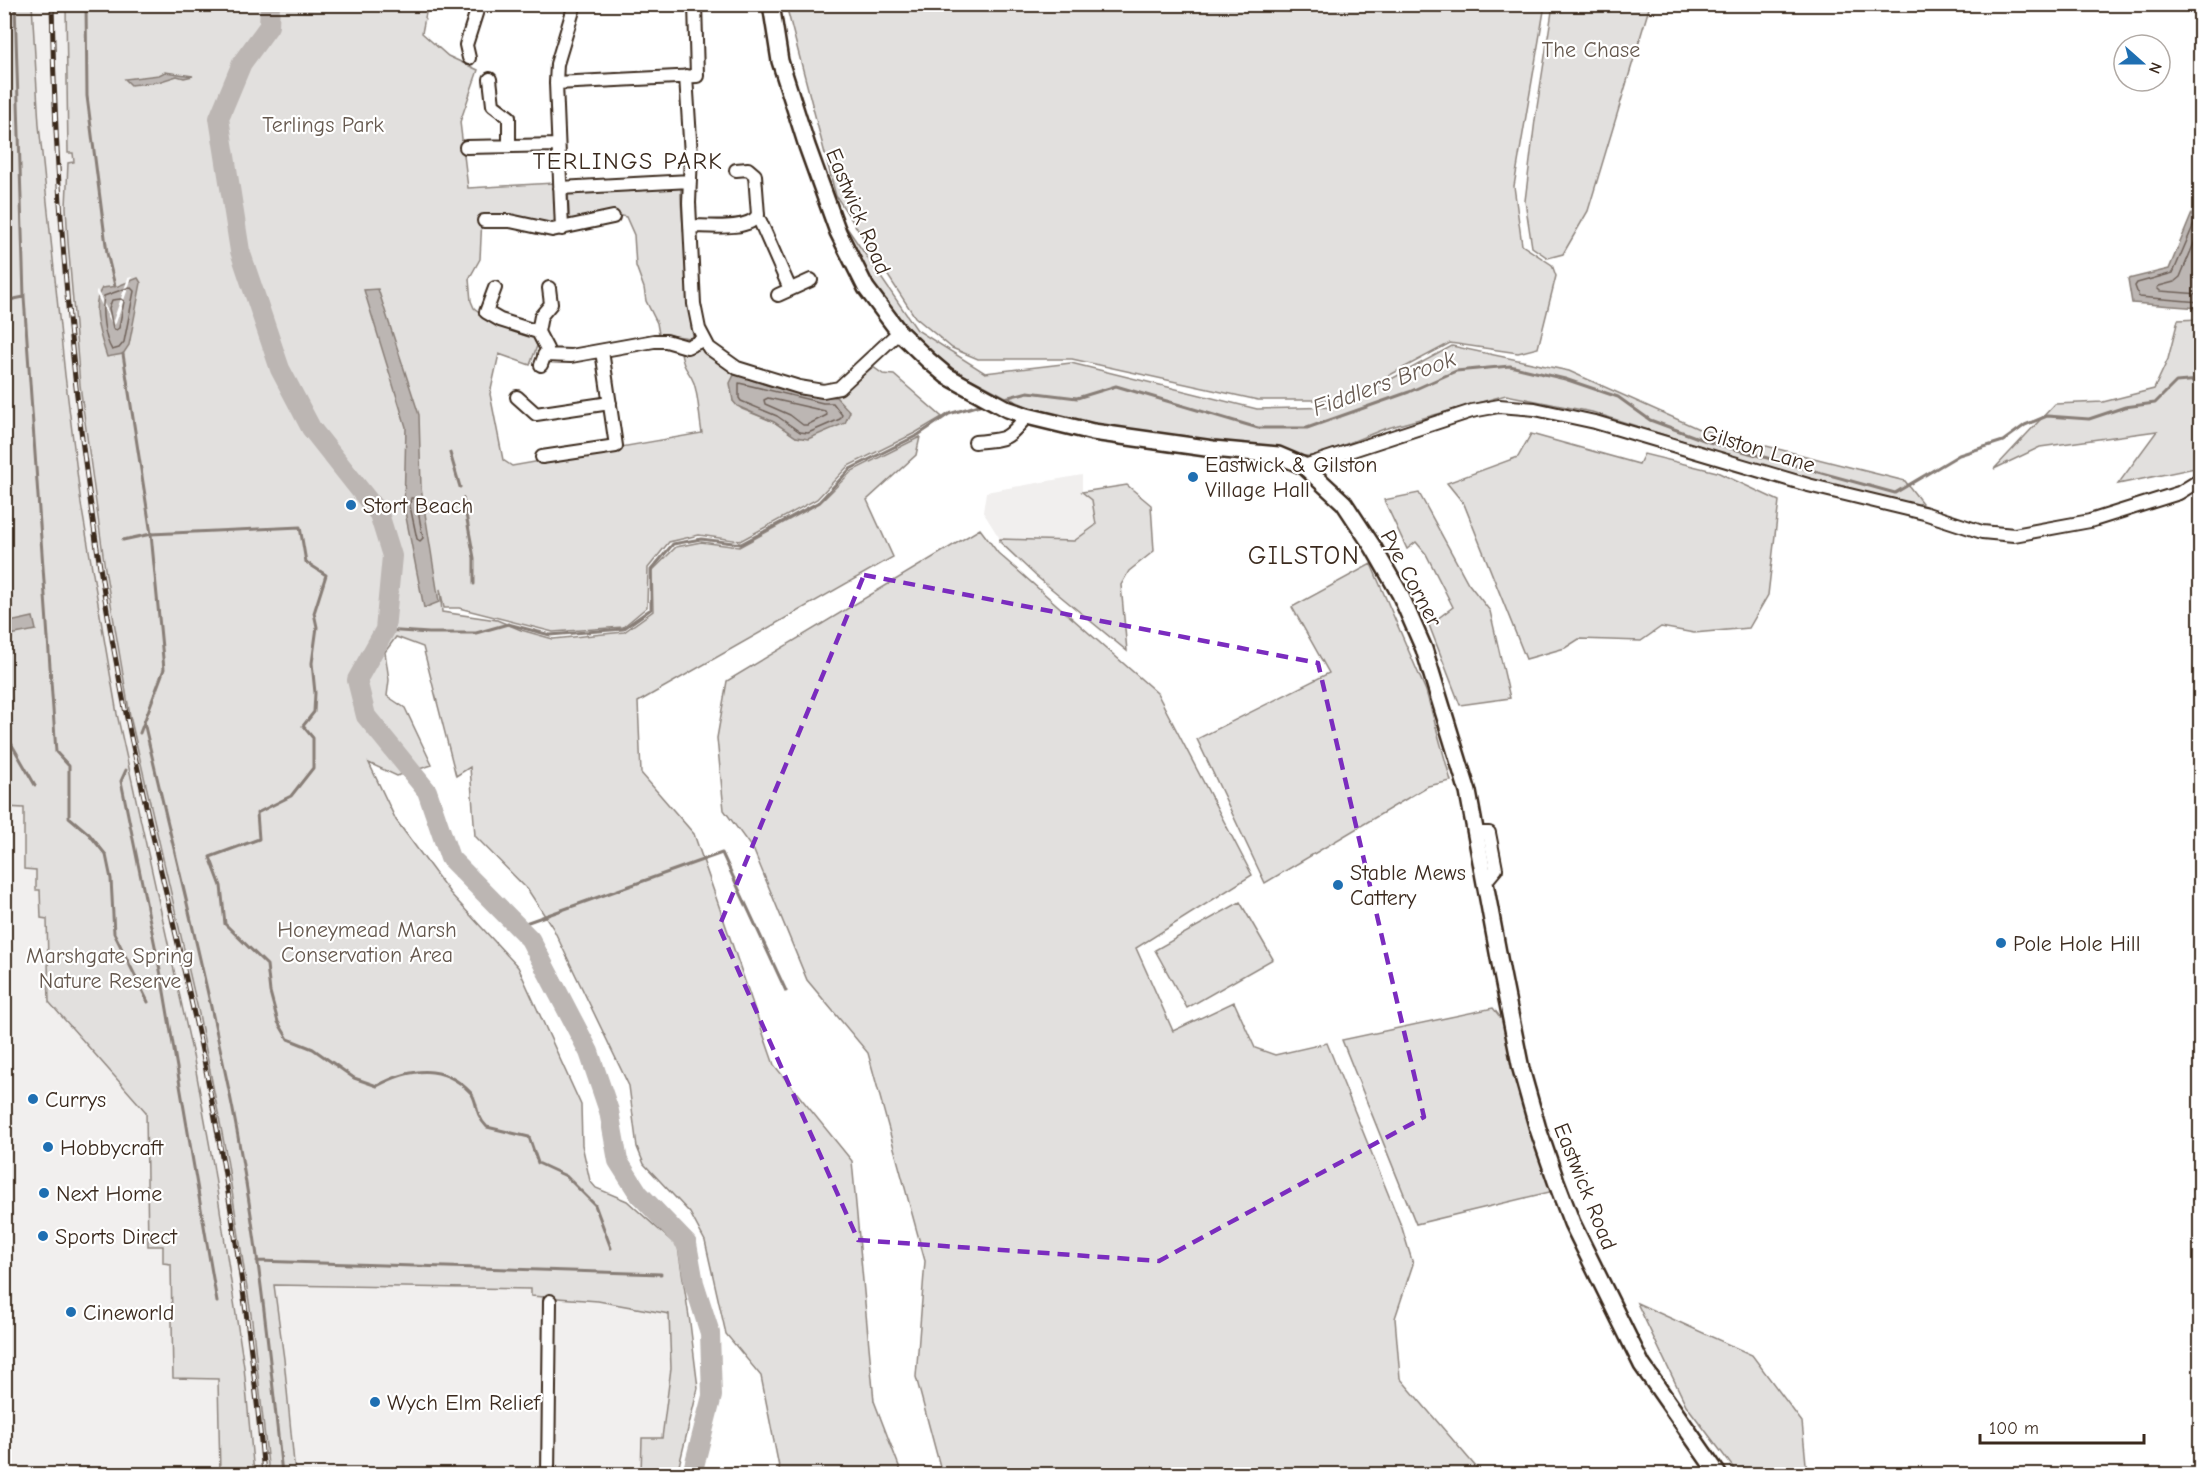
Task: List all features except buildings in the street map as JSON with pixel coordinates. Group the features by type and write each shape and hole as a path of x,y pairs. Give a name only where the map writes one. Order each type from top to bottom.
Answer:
{"street":[{"path":"469,58 466,45 479,4"},
{"path":"562,229 556,64 575,4"},
{"path":"695,4 688,203 694,304 703,340 709,348 737,368 799,387 823,391 842,385 899,332"},
{"name":"Eastwick Road","path":"771,4 780,61 807,146 838,232 866,288 899,332 948,376 1007,409"},
{"path":"556,83 692,76"},
{"path":"490,79 493,105 509,117 509,146"},
{"path":"466,147 558,145"},
{"path":"691,226 743,225 755,219 758,215 755,175 748,169 736,170"},
{"path":"560,188 690,181"},
{"path":"484,221 510,220 552,230 613,217"},
{"path":"755,219 760,221 790,289"},
{"path":"778,295 810,280"},
{"path":"495,288 486,312 500,320 538,332"},
{"path":"549,288 551,304 542,316 538,332 547,349 542,360 654,341 666,341 687,347 703,340"},
{"path":"542,457 616,446 602,351"},
{"path":"517,397 536,414 610,403"},
{"name":"Gilston Lane","path":"1304,466 1472,411 1499,406 1535,409 1595,422 1808,485 1924,513 1982,532 2014,535 2090,521 2178,494 2200,480"},
{"name":"Pye Corner","path":"1007,409 1093,432 1213,449 1278,455 1304,466 1344,503 1400,594 1424,649 1468,792 1486,883"},
{"path":"975,442 1004,440 1027,416"},
{"name":"Eastwick Road","path":"1486,883 1521,1069 1538,1129 1572,1223 1642,1365 1718,1474"},
{"path":"548,1474 550,1300"}],"highlighted area":[{"path":"864,575 1318,663 1424,1117 1159,1261 858,1240 719,927"}],"shaded area":[{"path":"32,5 66,5 68,152 73,153 74,163 68,163 66,183 68,242 80,385 92,481 130,716 199,1014 227,1159 252,1321 269,1474 254,1474 244,1367 224,1230 194,1060 117,714 93,580 65,375 39,125"},
{"path":"1082,475 1082,492 1092,500 1096,525 1074,541 1000,539 983,512 986,492"},
{"path":"4,807 24,807 24,869 36,869 36,889 40,890 41,918 47,918 49,1002 146,1112 148,1246 163,1246 171,1263 173,1377 219,1379 220,1474 5,1474"},
{"path":"273,1285 531,1289 531,1296 598,1301 669,1314 671,1368 662,1438 642,1439 641,1474 295,1474 284,1359"}],"green space":[{"name":"Marshgate Spring Nature Reserve","path":"32,4 39,125 81,504 117,714 194,1060 213,1164 244,1367 254,1474 220,1474 218,1379 173,1378 171,1264 163,1263 163,1246 148,1246 146,1112 49,1002 47,919 41,918 40,890 36,890 36,870 24,869 24,808 5,807 4,21 7,18 8,5"},
{"path":"416,4 427,8 422,33 448,56 478,70 460,122 468,188 554,183 556,217 549,224 518,216 486,215 482,217 480,259 469,279 474,308 486,317 532,334 537,346 530,365 499,354 490,394 503,460 512,466 702,433 696,389 683,363 681,352 702,348 718,359 841,392 873,367 883,374 894,375 942,417 848,466 817,499 740,541 699,535 669,542 648,568 647,607 623,627 553,632 459,608 444,608 440,589 442,612 497,620 553,639 624,632 653,611 652,571 676,547 701,542 739,547 820,503 852,471 920,437 916,455 867,500 893,557 638,702 641,773 694,834 774,1065 852,1161 874,1401 902,1474 780,1472 761,1376 726,1334 705,1241 690,1213 644,1164 637,1147 629,1086 553,928 528,890 475,836 470,767 456,776 423,647 396,637 385,652 389,680 387,696 405,708 432,765 397,776 369,763 396,820 450,893 518,967 581,1105 582,1145 590,1181 596,1188 627,1201 678,1247 698,1388 677,1474 641,1474 642,1438 662,1438 671,1368 669,1314 598,1301 531,1296 531,1289 274,1285 295,1474 269,1474 252,1321 227,1159 199,1014 130,716 105,569 80,385 68,242 66,207 68,163 74,162 73,153 68,153 66,5","holes":["736,373 798,393 836,397 796,437 774,422 742,409 733,401"]},
{"path":"786,5 1545,5 1514,186 1522,245 1552,265 1556,276 1538,348 1518,353 1450,343 1343,400 1258,400 1072,359 978,359 952,348 915,317 836,196"},
{"name":"The Chase","path":"1553,5 1650,5 1588,211 1563,254 1548,258 1532,247 1525,201"},
{"path":"681,184 688,302 695,331 691,338 659,334 636,266 634,235 626,217 606,212 570,222 565,215 569,215 568,189"},
{"path":"843,222 917,330 985,373 1071,363 1257,409 1340,407 1452,346 1569,371 1699,429 1905,481 1922,503 1905,511 1592,412 1506,395 1384,429 1316,456 1295,456 1077,429 1004,396 941,363 890,316"},
{"path":"2200,319 2200,467 2118,484 2157,431 2040,447 1994,469 2055,404 2103,402 2154,389 2168,359 2178,320"},
{"path":"1531,434 1639,464 1644,454 1717,472 1779,501 1768,595 1749,628 1694,633 1661,627 1641,641 1579,639 1565,648 1526,659 1464,504 1447,483 1518,457"},
{"path":"1127,485 1151,505 1154,551 1129,571 1121,585 1127,651 1036,576 999,541 1000,539 1074,541 1096,525 1092,500 1082,492"},
{"path":"1419,493 1468,583 1490,611 1510,698 1460,705 1429,625 1453,607 1426,554 1416,542 1407,549 1384,500"},
{"path":"980,529 998,553 1157,693 1252,875 1136,948 1173,1031 1234,1002 1255,1048 1275,1055 1327,1043 1402,1228 1413,1264 1395,1318 1400,1378 1482,1474 942,1474 916,1377 925,1261 868,1053 807,980 754,851 724,810 717,738 727,681"},
{"path":"1371,564 1426,691 1451,781 1428,786 1265,883 1197,739 1329,673 1292,607"},
{"path":"1240,902 1273,959 1187,1008 1155,950"},
{"path":"1493,1008 1513,1033 1558,1190 1416,1224 1342,1040"},
{"path":"1637,1303 1752,1355 1802,1422 1807,1474 1738,1474 1686,1405"}],"water":[{"path":"165,72 193,76 184,78 177,76 158,82 131,85 125,79 159,75"},
{"path":"2200,194 2200,308 2132,303 2128,279 2169,269"},
{"path":"138,278 141,283 129,345 123,354 107,357 97,322 98,296 102,288 118,286"},
{"path":"378,289 419,415 421,488 439,602 424,608 404,507 406,427 364,290"},
{"path":"735,373 784,390 836,397 850,412 845,423 808,439 796,437 774,422 737,406 733,401 730,383"},
{"path":"33,617 36,630 5,636 5,623"}],"pier":[{"path":"132,277 113,326 96,291 113,321 128,278"}],"waterway":[{"path":"15,4 24,297 56,752 69,766 69,817 89,834 106,855 111,879 114,933 148,1002"},
{"path":"86,4 87,96 107,253 115,286"},
{"path":"270,4 269,26 242,63 219,118 240,251 280,369 311,428 379,514 392,556 385,630 357,680 366,716 427,791 450,858 530,939 589,1052 609,1111 618,1161 639,1194 687,1244 694,1283 710,1333 712,1396 692,1474"},
{"path":"4,301 24,297"},
{"path":"123,354 151,534 164,669 140,733"},
{"name":"Fiddlers Brook","path":"1001,399 1028,392 1077,398 1116,386 1258,428 1307,428 1409,392 1456,371 1510,366 1565,379 1618,397 1650,420 1709,442 1895,493 1959,455 2003,441 2025,425 2047,416 2089,419 2125,407 2155,403 2176,382 2200,380"},
{"name":"Fiddlers Brook","path":"385,630 476,633 508,624 550,635 623,629 651,609 651,570 673,544 701,539 741,544 819,502 850,469 918,435 949,414 986,403"},
{"path":"450,453 460,487"},
{"path":"463,498 474,558 474,584"},
{"path":"123,540 151,534 300,527 306,562 326,575 314,613 317,627 312,663 314,712 303,726 313,738 313,768 291,796 257,813 259,839 210,857 221,886 225,924 267,965 270,992 278,1022 288,1039 313,1049 354,1078 377,1086 414,1072 438,1073 460,1083 473,1095 480,1117 487,1127 529,1137 538,1163 566,1176 595,1205 611,1248"},
{"path":"144,722 234,1113 258,1267 282,1474"},
{"path":"4,731 35,785"},
{"path":"126,770 121,781 162,980 217,1302"},
{"path":"517,926 722,853 786,991"},
{"path":"257,1261 661,1274"}],"railway":[{"path":"52,4 54,90 64,262 81,433 93,518 130,735 204,1060 223,1163 247,1318 264,1474"}],"place":[{"name":"Eastwick & Gilston Village Hall","path":"1193,477"},
{"name":"Stort Beach","path":"351,505"},
{"name":"Stable Mews Cattery","path":"1338,885"},
{"name":"Pole Hole Hill","path":"2001,943"},
{"name":"Currys","path":"33,1099"},
{"name":"Hobbycraft","path":"48,1147"},
{"name":"Next Home","path":"44,1193"},
{"name":"Sports Direct","path":"43,1236"},
{"name":"Cineworld","path":"71,1312"},
{"name":"Wych Elm Relief","path":"375,1402"}],"district":[{"name":"TERLINGS PARK","path":"628,161"},
{"name":"GILSTON","path":"1304,555"}],"park label":[{"name":"Terlings Park","path":"323,124"},
{"name":"Honeymead Marsh Conservation Area","path":"367,942"}]}
